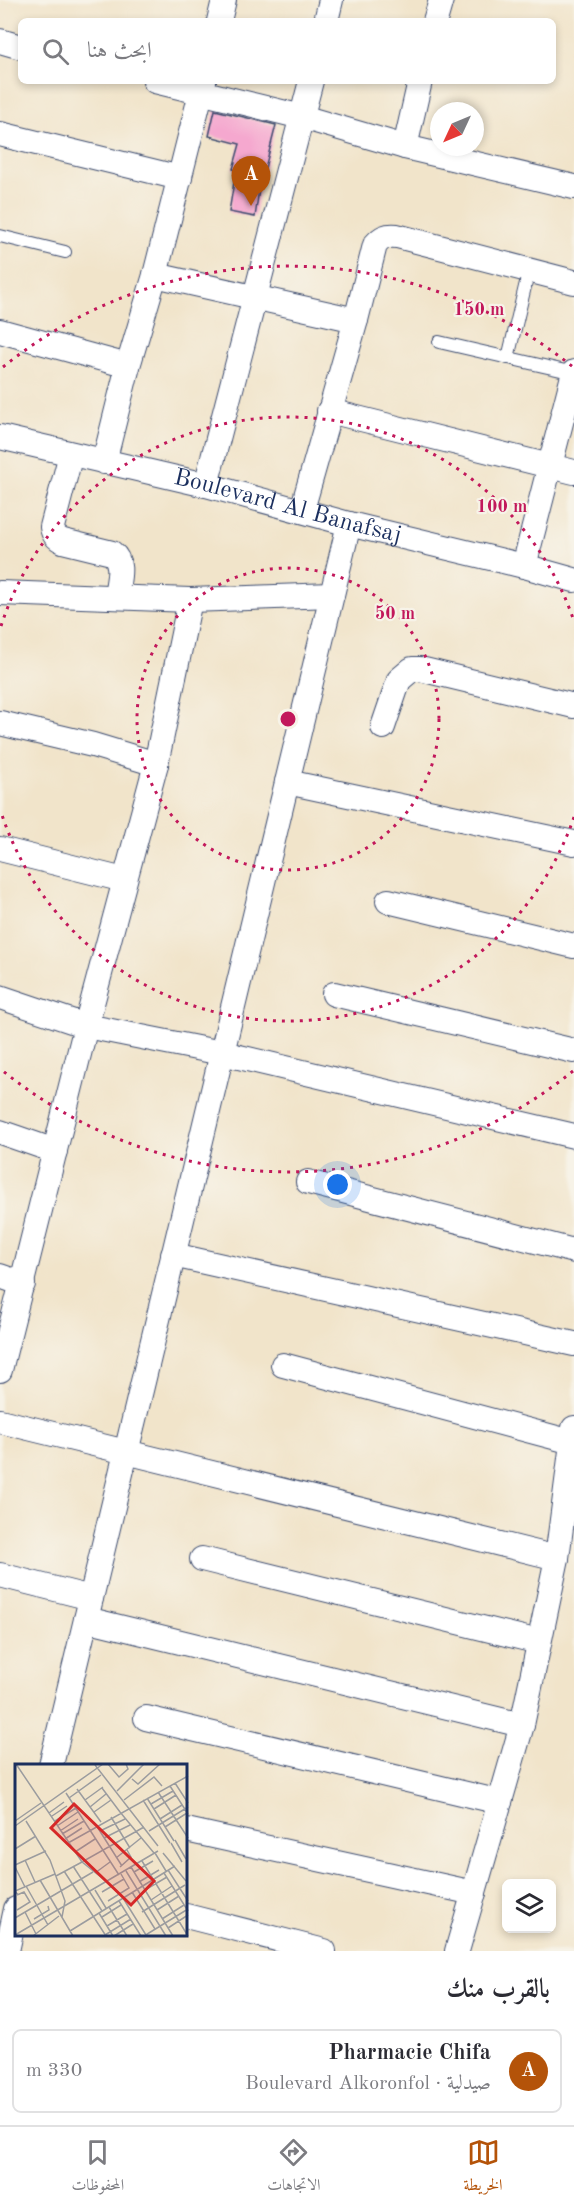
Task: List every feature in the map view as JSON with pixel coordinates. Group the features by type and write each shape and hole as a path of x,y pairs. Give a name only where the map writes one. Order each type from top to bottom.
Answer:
{"street":[{"path":"327,18 332,0"},
{"path":"436,18 441,0"},
{"path":"0,41 18,45"},
{"path":"178,84 202,87 405,147 574,187"},
{"path":"206,485 310,84"},
{"path":"405,147 419,84"},
{"path":"104,462 128,366 155,275 202,87"},
{"path":"0,134 180,178"},
{"path":"302,510 375,245 380,239 388,235 574,282"},
{"path":"155,275 356,320"},
{"path":"0,331 128,366"},
{"path":"524,566 574,373"},
{"path":"329,411 574,472"},
{"name":"Boulevard Al Banafsaj","path":"0,437 206,485 349,524 574,580"},
{"path":"71,454 52,531 63,542 112,553 118,557 120,564 116,597"},
{"path":"51,1764 349,524"},
{"path":"0,593 190,600 332,595"},
{"path":"0,1370 86,1026 156,764 190,600"},
{"path":"383,727 399,680 412,669 574,706"},
{"path":"0,723 93,745 156,764"},
{"path":"287,782 574,843"},
{"path":"0,849 124,880"},
{"path":"388,901 574,946"},
{"path":"334,994 574,1051"},
{"path":"0,997 86,1026 222,1053 574,1136"},
{"path":"0,1132 55,1151"},
{"path":"308,1182 574,1251"},
{"path":"173,1255 574,1344"},
{"path":"0,1276 22,1284"},
{"path":"283,1365 573,1435 557,1558 522,1725 458,1951"},
{"path":"0,1421 557,1558"},
{"path":"202,1559 539,1642"},
{"path":"0,1575 89,1609 522,1725"},
{"path":"146,1718 500,1802"},
{"path":"188,1830 474,1893"},
{"path":"7,1951 15,1915"},
{"path":"188,1917 324,1951"}],"lane":[{"path":"0,236 65,252"},
{"path":"508,358 529,270"},
{"path":"439,342 574,373"}],"building":[{"path":"215,110 276,125 263,176 261,176 255,217 229,212 236,170 233,169 240,144 209,136"}],"place":[{"name":"Pharmacie Chifa","path":"251,206"}]}
